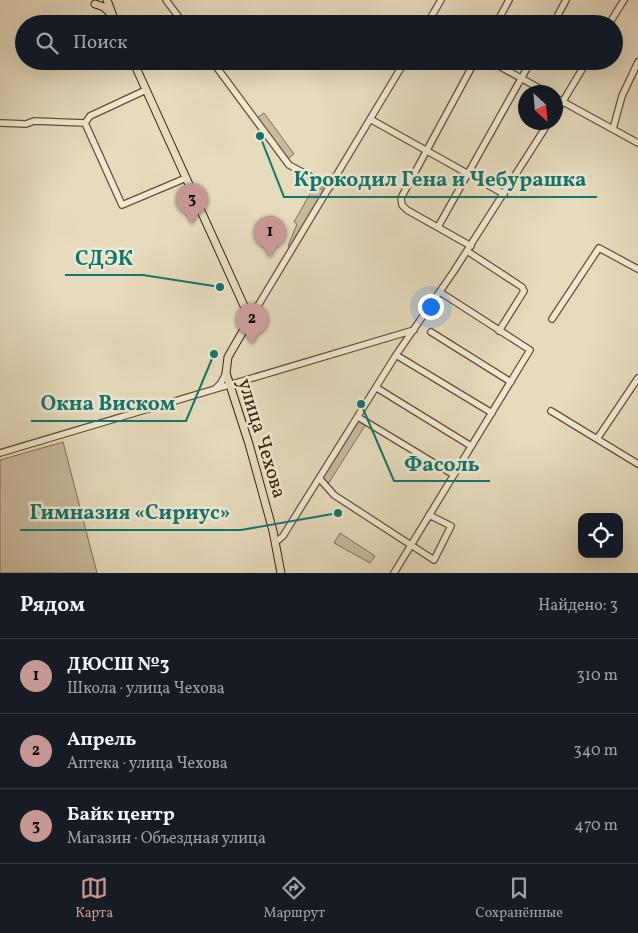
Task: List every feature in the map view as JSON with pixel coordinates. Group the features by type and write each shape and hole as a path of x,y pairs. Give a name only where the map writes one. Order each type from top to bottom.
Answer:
{"main road":[{"path":"92,2 105,0 112,14"},
{"path":"92,2 112,14"},
{"path":"137,70 250,319"},
{"name":"улица Чехова","path":"250,319 228,357 226,373 249,444 276,542 281,573"}],"street":[{"path":"166,0 177,15"},
{"path":"433,15 441,0"},
{"path":"501,15 509,0"},
{"path":"558,15 566,0"},
{"path":"615,15 624,0"},
{"path":"614,130 622,96 638,62"},
{"path":"219,70 289,165 330,187"},
{"name":"улица Чехова","path":"250,319 400,70"},
{"path":"470,70 402,193 402,205 438,227 522,287 524,290 500,332"},
{"path":"506,70 533,85"},
{"path":"438,227 526,70"},
{"path":"582,70 563,102 638,143"},
{"path":"85,123 90,116 146,90"},
{"path":"370,119 504,194"},
{"path":"1,123 26,124 34,121 85,123"},
{"path":"85,123 122,205 186,178"},
{"path":"276,542 283,536 396,355 469,249 544,130"},
{"path":"552,319 599,248 636,268 638,259"},
{"path":"394,573 530,350 440,292"},
{"path":"0,453 414,330"},
{"path":"431,332 511,382"},
{"path":"396,355 492,413"},
{"path":"213,391 221,383 226,373"},
{"path":"597,439 638,378"},
{"path":"377,388 471,446"},
{"path":"213,391 224,391 233,395"},
{"path":"551,411 638,464"},
{"path":"358,417 454,475"},
{"path":"320,479 334,495 434,560 451,526 429,515"}],"shaded area":[{"path":"264,113 294,154 287,159 257,118"},
{"path":"315,185 324,190 290,247 288,246 297,224 294,222"},
{"path":"360,419 366,424 328,484 321,479"},
{"path":"63,442 97,573 0,573 0,460"},
{"path":"340,533 375,556 370,563 334,543"}],"place":[{"name":"Крокодил Гена и Чебурашка","path":"260,136"},
{"name":"Байк центр","path":"192,224"},
{"name":"ДЮСШ №3","path":"270,257"},
{"name":"СДЭК","path":"220,287"},
{"name":"Апрель","path":"252,344"},
{"name":"Окна Виском","path":"214,354"},
{"name":"Фасоль","path":"361,404"},
{"name":"Гимназия «Сириус»","path":"338,513"}]}
